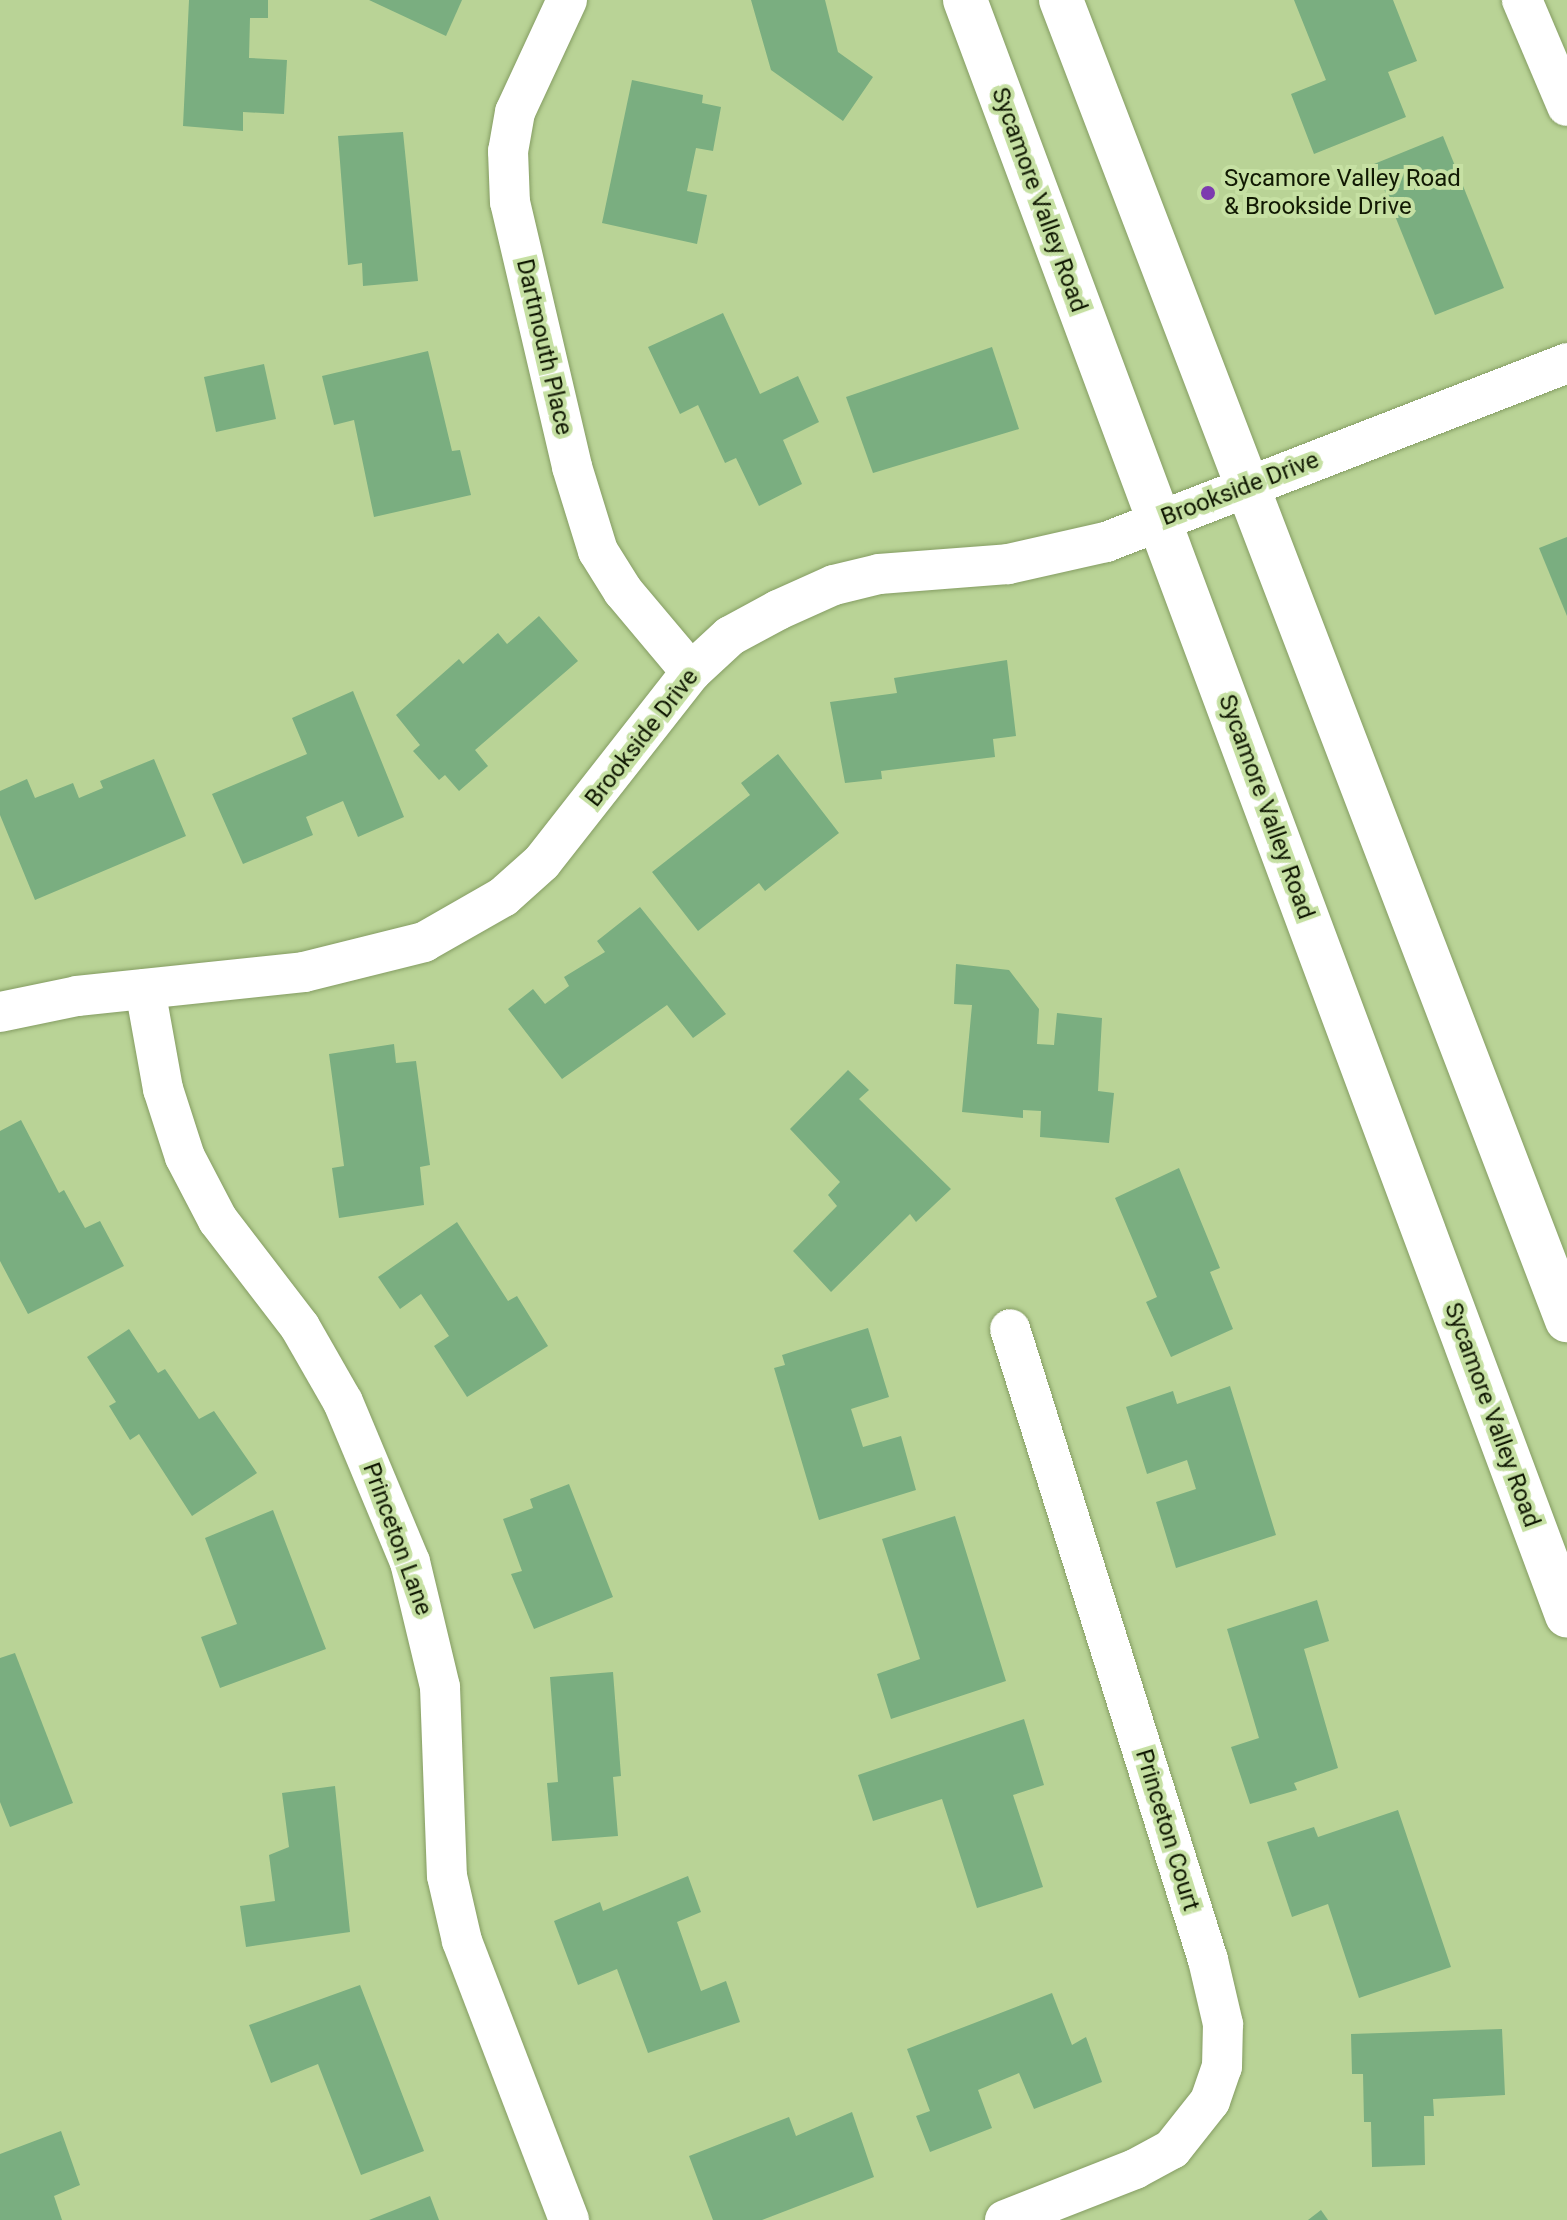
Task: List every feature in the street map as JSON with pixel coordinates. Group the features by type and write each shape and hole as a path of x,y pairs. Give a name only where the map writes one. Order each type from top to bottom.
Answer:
{"main road":[{"name":"Sycamore Valley Road","path":"965,0 1567,1615"},
{"path":"1061,0 1567,1320"}],"street":[{"name":"Dartmouth Place","path":"567,0 515,112 508,151 510,202 572,467 598,551 623,591 691,672"},
{"path":"1522,0 1567,106"},
{"name":"Brookside Drive","path":"0,1012 145,989 304,972 368,960 461,924 542,862 691,672 730,636 834,585 879,574 1008,564 1059,555 1110,541 1158,519 1567,363"},
{"name":"Princeton Lane","path":"145,989 163,1089 185,1157 218,1220 300,1327 343,1402 410,1562 440,1687 447,1876 462,1941 569,2220"},
{"name":"Princeton Court","path":"1005,2220 1135,2169 1172,2149 1210,2101 1222,2067 1223,2038 1208,1960 1010,1329"}],"building":[{"path":"189,0 268,0 268,18 250,18 249,58 287,60 284,114 243,112 243,131 183,126"},
{"path":"369,0 462,0 446,36"},
{"path":"751,0 825,0 838,52 873,77 843,121 771,70"},
{"path":"1294,0 1393,0 1417,61 1388,72 1406,117 1314,154 1291,94 1326,80"},
{"path":"632,80 703,95 702,103 721,107 713,151 696,148 687,191 707,195 697,244 602,223"},
{"path":"403,132 418,281 363,286 362,263 348,265 338,136"},
{"path":"1443,136 1504,288 1435,315 1374,164"},
{"path":"723,313 760,394 798,376 819,422 783,440 802,484 759,506 736,458 725,463 698,405 680,414 648,347"},
{"path":"992,347 1019,429 873,473 846,397"},
{"path":"428,351 452,451 460,450 471,495 374,517 354,420 334,425 322,376"},
{"path":"264,364 276,419 216,432 204,377"},
{"path":"1567,537 1567,616 1539,548"},
{"path":"539,616 578,661 475,750 488,766 459,791 445,775 439,780 413,751 420,745 396,715 459,659 463,664 498,633 507,644"},
{"path":"1007,660 1016,736 993,739 995,757 881,771 882,779 845,783 830,702 897,693 894,678"},
{"path":"353,691 404,817 358,837 343,801 306,817 313,835 243,864 212,794 307,754 292,718"},
{"path":"778,754 839,833 765,891 759,883 698,931 652,872 750,795 741,783"},
{"path":"154,759 186,836 35,900 0,815 0,791 27,779 35,798 73,783 79,798 103,788 100,781"},
{"path":"640,907 726,1014 693,1038 667,1005 562,1079 508,1009 533,989 545,1004 569,986 564,977 605,952 597,941"},
{"path":"956,964 1009,970 1039,1009 1037,1044 1054,1045 1057,1013 1102,1018 1098,1091 1114,1093 1109,1143 1040,1137 1041,1111 1023,1110 1023,1118 962,1112 972,1005 954,1004"},
{"path":"394,1044 396,1063 416,1061 430,1165 420,1167 424,1205 339,1218 332,1168 344,1166 329,1054"},
{"path":"848,1070 869,1090 859,1099 951,1189 916,1222 910,1214 831,1292 793,1251 837,1206 828,1195 840,1182 790,1129"},
{"path":"21,1120 59,1193 64,1190 85,1228 100,1221 124,1266 28,1314 0,1261 0,1131"},
{"path":"1179,1168 1220,1268 1210,1272 1233,1329 1171,1357 1146,1302 1157,1297 1115,1198"},
{"path":"457,1222 508,1301 517,1296 548,1346 467,1397 434,1346 449,1336 421,1294 400,1309 378,1277"},
{"path":"868,1328 889,1397 851,1409 863,1447 901,1436 916,1490 819,1520 774,1368 785,1365 782,1355"},
{"path":"129,1329 158,1373 165,1369 199,1419 214,1411 257,1473 192,1516 139,1434 130,1440 109,1406 116,1402 87,1357"},
{"path":"1230,1386 1276,1535 1176,1568 1156,1502 1196,1489 1187,1460 1147,1474 1126,1407 1173,1391 1177,1404"},
{"path":"569,1484 613,1597 534,1629 511,1574 522,1571 503,1519 533,1508 530,1499"},
{"path":"273,1510 326,1649 220,1688 201,1637 237,1624 205,1538"},
{"path":"955,1516 1006,1681 891,1719 877,1674 920,1659 882,1539"},
{"path":"1317,1600 1329,1641 1304,1649 1338,1768 1294,1783 1297,1790 1250,1804 1231,1747 1259,1738 1227,1629"},
{"path":"15,1653 73,1803 10,1827 0,1802 0,1658"},
{"path":"613,1672 621,1776 613,1777 618,1836 552,1841 547,1783 558,1782 550,1677"},
{"path":"1024,1719 1044,1785 1013,1795 1043,1887 977,1908 942,1799 873,1821 858,1775"},
{"path":"335,1786 350,1932 246,1947 240,1906 275,1901 269,1855 289,1847 282,1793"},
{"path":"1398,1810 1451,1967 1359,1998 1328,1904 1292,1917 1267,1842 1314,1827 1318,1837"},
{"path":"688,1876 701,1912 677,1922 701,1991 726,1981 740,2022 648,2053 617,1969 578,1985 554,1921 600,1902 603,1911"},
{"path":"360,1985 424,2151 361,2175 318,2064 271,2083 249,2025"},
{"path":"1052,1993 1072,2045 1086,2037 1102,2082 1034,2109 1019,2073 978,2090 992,2128 930,2152 916,2116 930,2111 907,2049"},
{"path":"1502,2029 1505,2095 1433,2099 1434,2116 1424,2116 1425,2165 1372,2167 1371,2122 1364,2122 1363,2074 1352,2074 1351,2034"},
{"path":"852,2112 874,2177 762,2220 713,2220 689,2156 789,2117 796,2136"},
{"path":"61,2131 80,2185 54,2196 62,2220 0,2220 0,2154"},
{"path":"430,2196 439,2220 369,2220"},
{"path":"1321,2210 1328,2220 1308,2220"}],"place":[{"name":"Sycamore Valley Road & Brookside Drive","path":"1208,193"}]}
